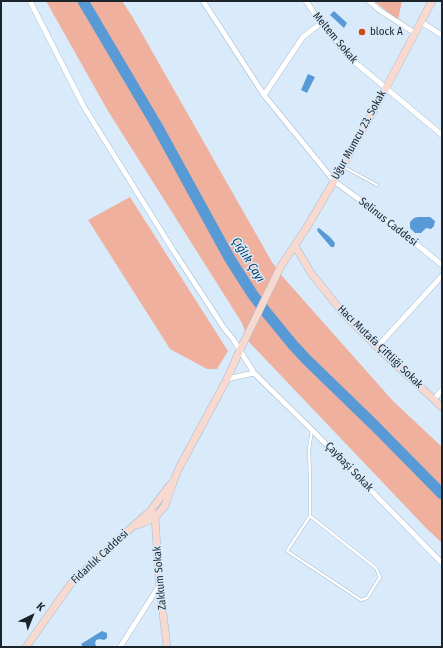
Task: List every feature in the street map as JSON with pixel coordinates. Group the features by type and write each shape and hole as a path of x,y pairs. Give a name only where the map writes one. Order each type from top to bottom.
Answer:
{"street":[{"name":"Çaybaşi Sokak","path":"30,1 84,107 177,256 254,373 442,562"},
{"name":"Selinus Caddesi","path":"203,1 264,95 334,180 378,213 442,265"},
{"name":"Meltem Sokak","path":"306,1 321,23 350,58 442,135"},
{"path":"369,1 379,10 415,33"},
{"name":"Uğur Mumcu 23. Sokak","path":"240,350 281,266 295,246 342,166 386,88 432,1"},
{"path":"420,22 442,35"},
{"path":"264,95 303,37 321,23"},
{"name":"Hacı Mutafa Çiftliği Sokak","path":"295,246 311,273 343,313 376,347 442,407"},
{"path":"376,347 442,276"},
{"name":"Fidanlık Caddesi","path":"134,526 143,524 155,517 165,506 179,468 227,379 240,350"},
{"path":"227,379 254,373"},
{"path":"434,399 442,390"},
{"name":"Fidanlık Caddesi","path":"26,647 72,582 151,510 174,480"},
{"name":"Zakkum Sokak","path":"151,510 155,517 160,585 167,647"},
{"path":"120,647 160,585"}],"lane":[{"path":"342,166 377,185"},
{"path":"310,516 376,568 380,577 367,598 361,600 287,551 310,516 309,449 312,430"}],"shaded area":[{"path":"46,1 122,1 272,262 283,277 393,401 442,447 442,543 249,342 242,323 108,111"},
{"path":"374,1 402,1 398,20"},
{"path":"130,197 228,351 217,369 207,369 170,349 88,220"}],"water":[{"path":"334,11 347,23 344,28 330,15"},
{"path":"308,74 315,77 307,93 301,90"},
{"path":"430,217 435,221 434,226 431,229 426,228 421,233 415,233 410,228 410,222 414,218"},
{"path":"319,228 335,243 334,247 331,247 318,232 317,229"},
{"path":"102,631 107,633 107,638 104,640 96,640 95,644 97,647 83,647 81,644"}],"waterway":[{"name":"Çığlık Çayı","path":"83,1 157,126 230,259 253,295 307,360 442,494"}],"place":[{"name":"block A","path":"362,32"}]}
